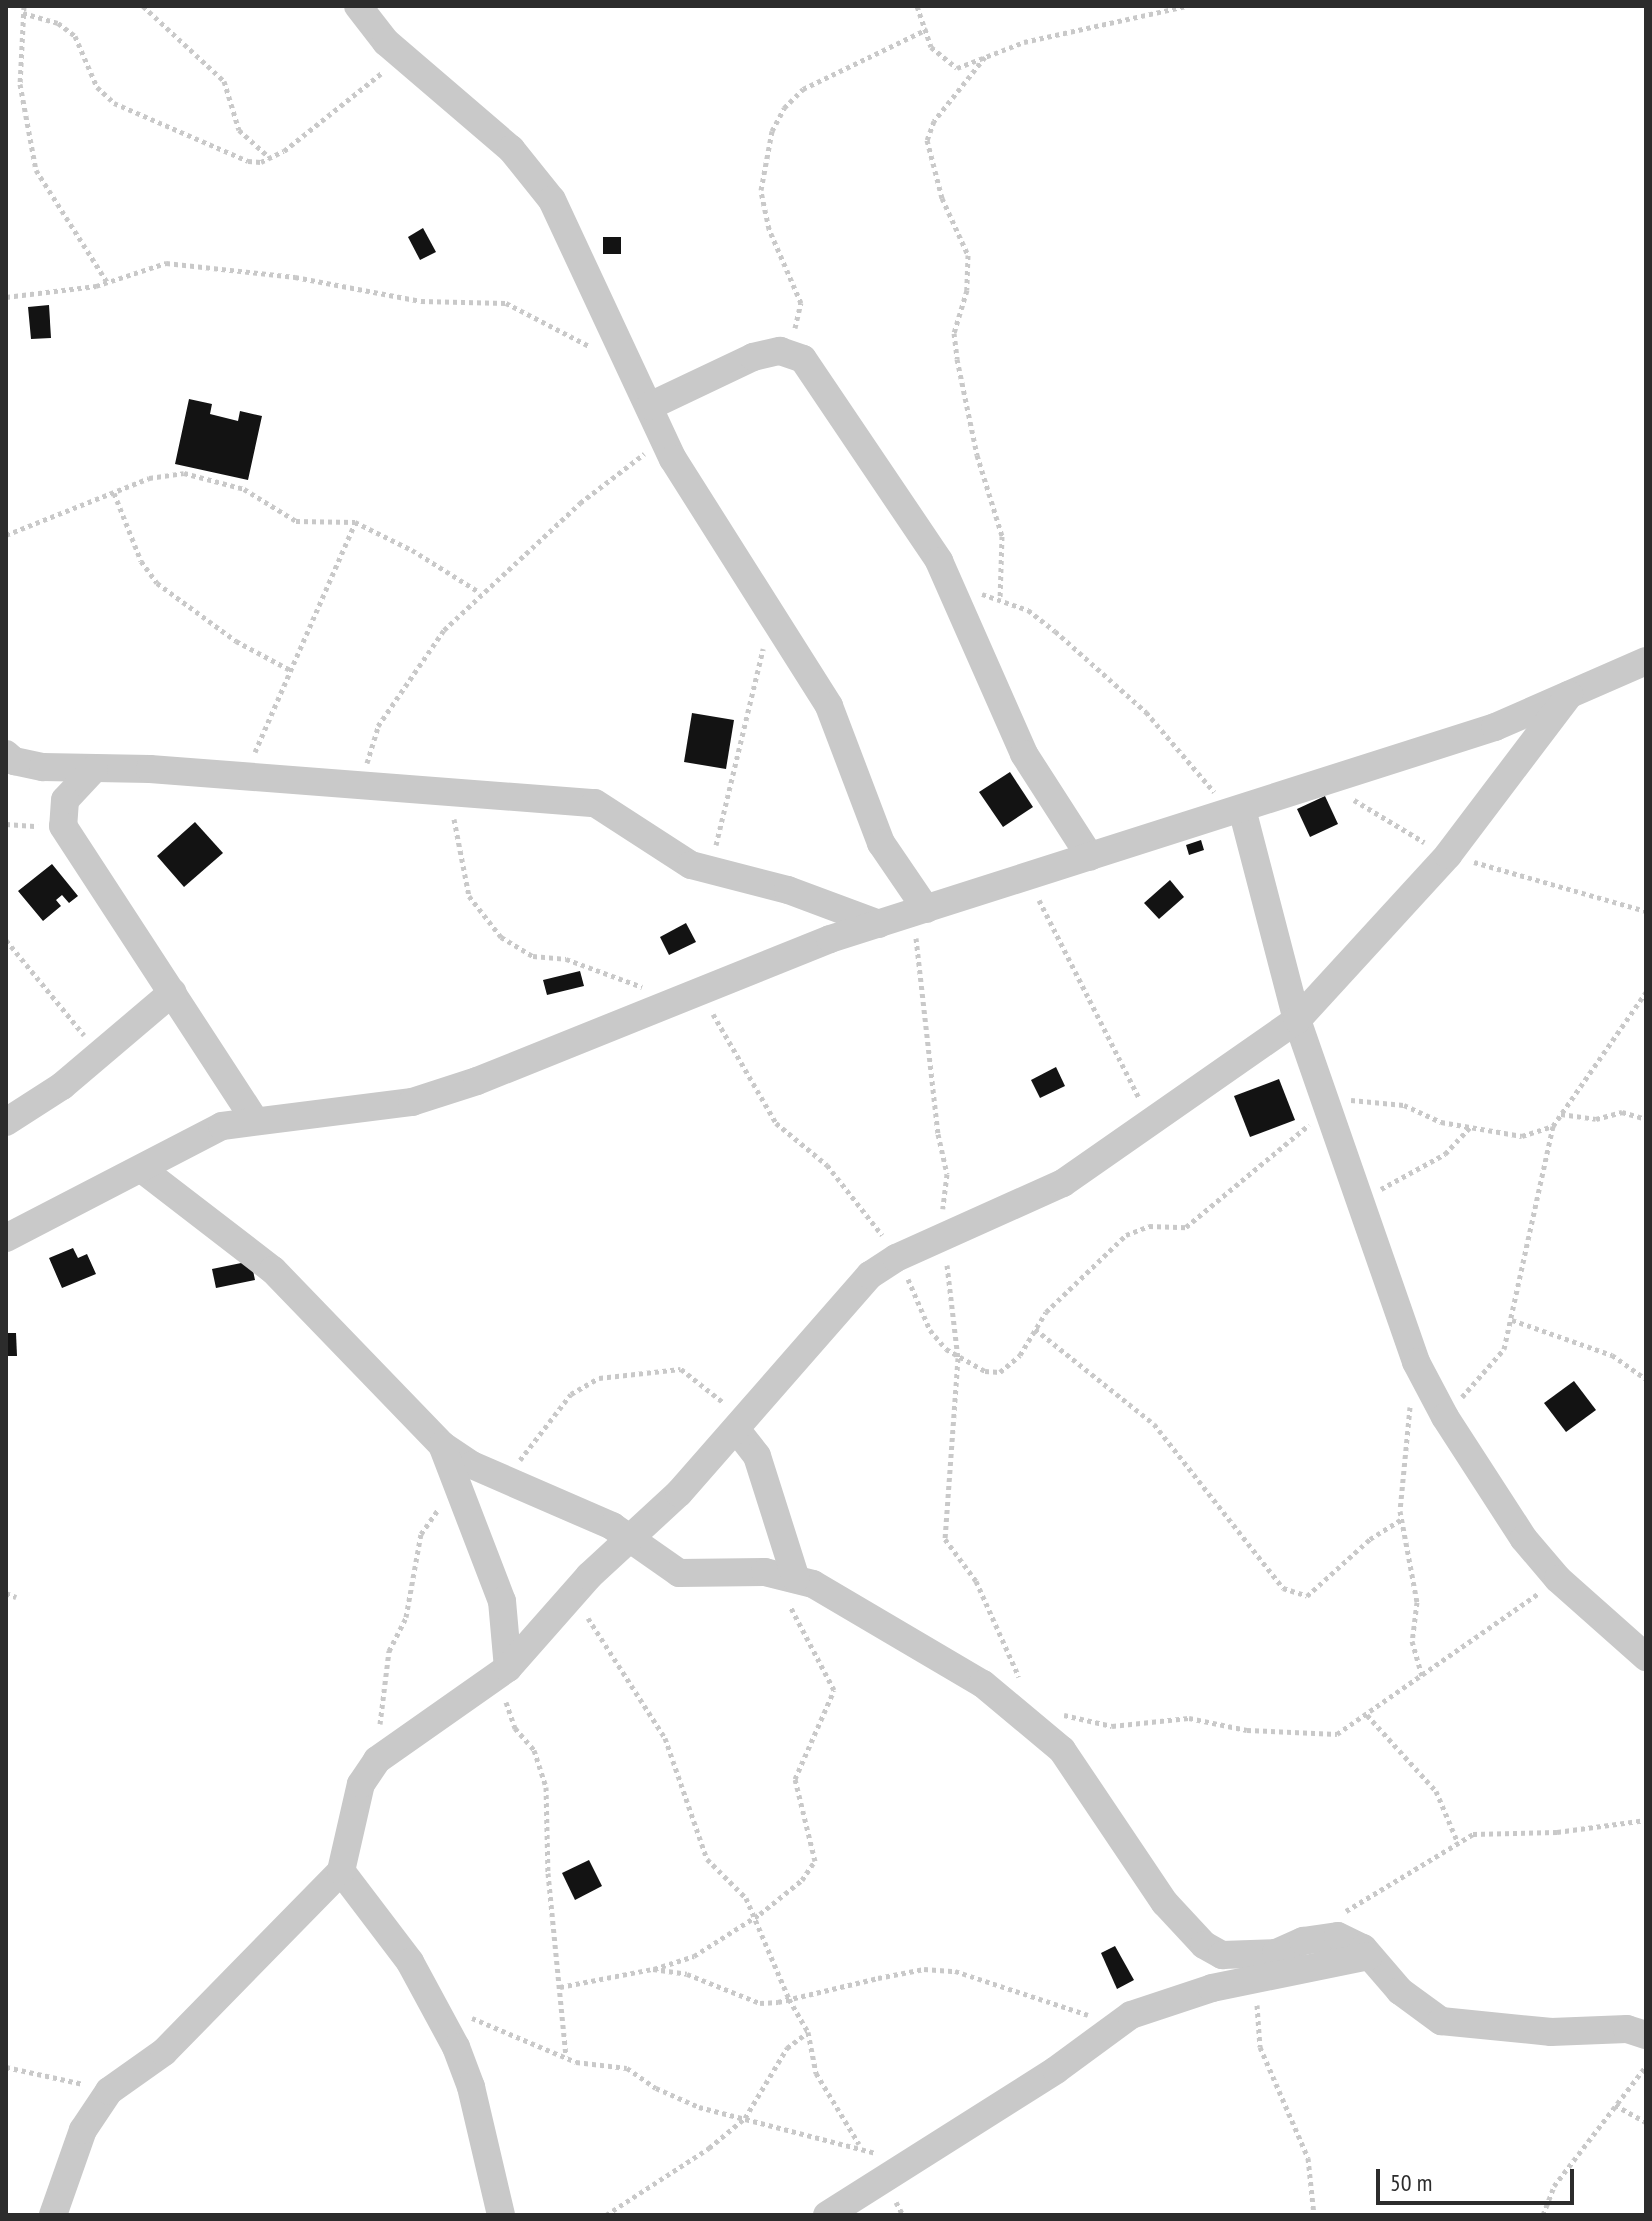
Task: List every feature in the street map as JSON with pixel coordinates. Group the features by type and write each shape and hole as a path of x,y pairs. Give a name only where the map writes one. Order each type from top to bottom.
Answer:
{"street":[{"path":"358,6 403,57 533,172 552,200 664,439 765,612 829,706 881,843 921,911"},
{"path":"650,406 753,357 780,351 803,359 841,409 958,599 979,643 996,699 1024,754 1090,857"},
{"path":"6,1238 143,1170 222,1126 253,1118 412,1102 879,924 1029,873 1090,857 1495,727 1646,661"},
{"path":"53,2215 83,2130 109,2091 164,2052 341,1871 361,1784 377,1760 501,1674 573,1593 739,1424 843,1300 899,1257 1063,1183 1297,1020 1448,855 1569,695"},
{"path":"6,754 25,765 241,776 595,803 665,852 879,924"},
{"path":"94,769 65,800 63,826 253,1118"},
{"path":"1237,810 1324,1106 1420,1371 1491,1492 1558,1579 1646,1657"},
{"path":"6,1122 101,1056 173,992"},
{"path":"143,1170 273,1270 442,1445 505,1483 590,1516 679,1573 765,1572 791,1591 837,1595 983,1684 1043,1731 1078,1770 1165,1903 1204,1945 1222,1955 1244,1958 1315,1938 1351,1940 1400,1991 1441,2021 1551,2032 1627,2029 1646,2035"},
{"path":"739,1424 757,1456 791,1591"},
{"path":"442,1445 502,1601 501,1674"},
{"path":"341,1871 410,1962 456,2047 471,2087 501,2215"},
{"path":"827,2215 1056,2070 1115,2025 1151,2005 1369,1956"}],"path":[{"path":"143,6 224,81 239,130 271,159"},
{"path":"917,6 931,47 947,64 967,66 1024,42 1187,6"},
{"path":"107,282 36,170 20,84 24,9 58,23 75,36 97,87 114,103 234,157 271,159 403,57"},
{"path":"780,351 803,311 769,229 761,190 772,131 784,108 803,89 927,29"},
{"path":"985,57 934,121 927,140 942,198 968,255 967,290 954,333 977,455 1002,536 1000,598"},
{"path":"6,297 107,282 166,263 295,277 421,301 506,303 635,373"},
{"path":"361,786 378,726 444,630 479,592 580,503 664,439"},
{"path":"6,535 163,473 184,473 244,489 296,521 355,522 412,550 479,592"},
{"path":"114,493 141,561 157,583 236,641 290,670"},
{"path":"241,776 265,736 290,670 355,522"},
{"path":"958,599 983,594 1028,610 1146,712 1237,810"},
{"path":"709,869 757,679 765,612"},
{"path":"1329,781 1398,830 1448,855 1646,911"},
{"path":"449,791 461,875 469,896 501,937 533,956 578,963 690,996 776,1123 827,1165 865,1209 899,1257 930,1330 958,1358 1000,1372 1020,1355 1046,1312 1126,1235 1149,1226 1186,1227 1324,1106 1404,1105 1441,1122 1522,1136 1553,1126"},
{"path":"1029,873 1043,911 1152,1123"},
{"path":"921,911 938,1134 947,1174 947,1273 958,1358 945,1539 976,1581 1021,1682"},
{"path":"6,940 101,1056"},
{"path":"1445,1417 1504,1349 1553,1126 1646,992"},
{"path":"1561,1114 1596,1119 1622,1112 1646,1119"},
{"path":"1359,1201 1445,1154 1471,1126"},
{"path":"1512,1320 1612,1355 1646,1379"},
{"path":"1035,1329 1154,1424 1283,1588 1307,1596 1370,1539 1401,1520"},
{"path":"505,1483 546,1420 571,1394 599,1378 681,1369 739,1424"},
{"path":"1420,1371 1406,1420 1401,1520 1417,1602 1412,1641 1423,1676"},
{"path":"377,1760 385,1669 406,1617 421,1534 457,1483"},
{"path":"1059,1714 1112,1726 1189,1718 1247,1730 1337,1734 1558,1579"},
{"path":"560,1987 653,1969 694,1956 754,1917 802,1880 815,1861 795,1779 834,1690 791,1591"},
{"path":"6,1593 16,1597"},
{"path":"573,1593 665,1738 707,1859 741,1890 789,1999 808,2032 816,2073 859,2144"},
{"path":"501,1674 515,1728 534,1750 546,1787 566,2056"},
{"path":"1367,1715 1436,1791 1458,1843"},
{"path":"1315,1938 1354,1903 1473,1834 1557,1832 1646,1820"},
{"path":"653,1969 687,1974 760,2003 924,1969 955,1971 1115,2025"},
{"path":"1253,1981 1260,2047 1302,2137 1314,2215"},
{"path":"460,2009 490,2028 566,2056 627,2068 667,2094 745,2118 859,2144 898,2171"},
{"path":"606,2215 709,2148 745,2118 787,2048 808,2032"},
{"path":"1543,2215 1554,2186 1646,2066"},
{"path":"6,2067 109,2091"},
{"path":"1615,2105 1646,2122"}],"building":[{"path":"423,228 436,252 420,260 408,237"},
{"path":"603,237 621,237 621,254 603,254"},
{"path":"49,305 51,338 31,339 28,307"},
{"path":"189,399 212,404 210,414 238,421 240,411 262,416 248,480 175,464"},
{"path":"692,713 734,720 726,769 684,762"},
{"path":"1010,772 1033,807 1003,827 979,792"},
{"path":"1325,796 1338,824 1310,837 1297,809"},
{"path":"195,822 223,853 184,887 157,856"},
{"path":"1201,840 1204,850 1189,855 1186,845"},
{"path":"52,864 78,896 69,903 62,895 56,900 61,906 43,921 18,891"},
{"path":"1170,880 1184,897 1159,919 1144,903"},
{"path":"686,923 696,942 669,955 660,937"},
{"path":"580,971 584,986 547,995 543,980"},
{"path":"1056,1067 1065,1086 1040,1098 1031,1080"},
{"path":"1279,1079 1295,1120 1250,1137 1234,1096"},
{"path":"73,1248 78,1258 87,1254 96,1274 62,1288 49,1258"},
{"path":"251,1261 255,1280 216,1288 212,1269"},
{"path":"6,1333 16,1333 17,1356 6,1356"},
{"path":"1574,1381 1596,1410 1566,1432 1544,1403"},
{"path":"589,1860 602,1886 575,1900 562,1873"},
{"path":"1115,1946 1134,1980 1117,1989 1101,1953"}]}
